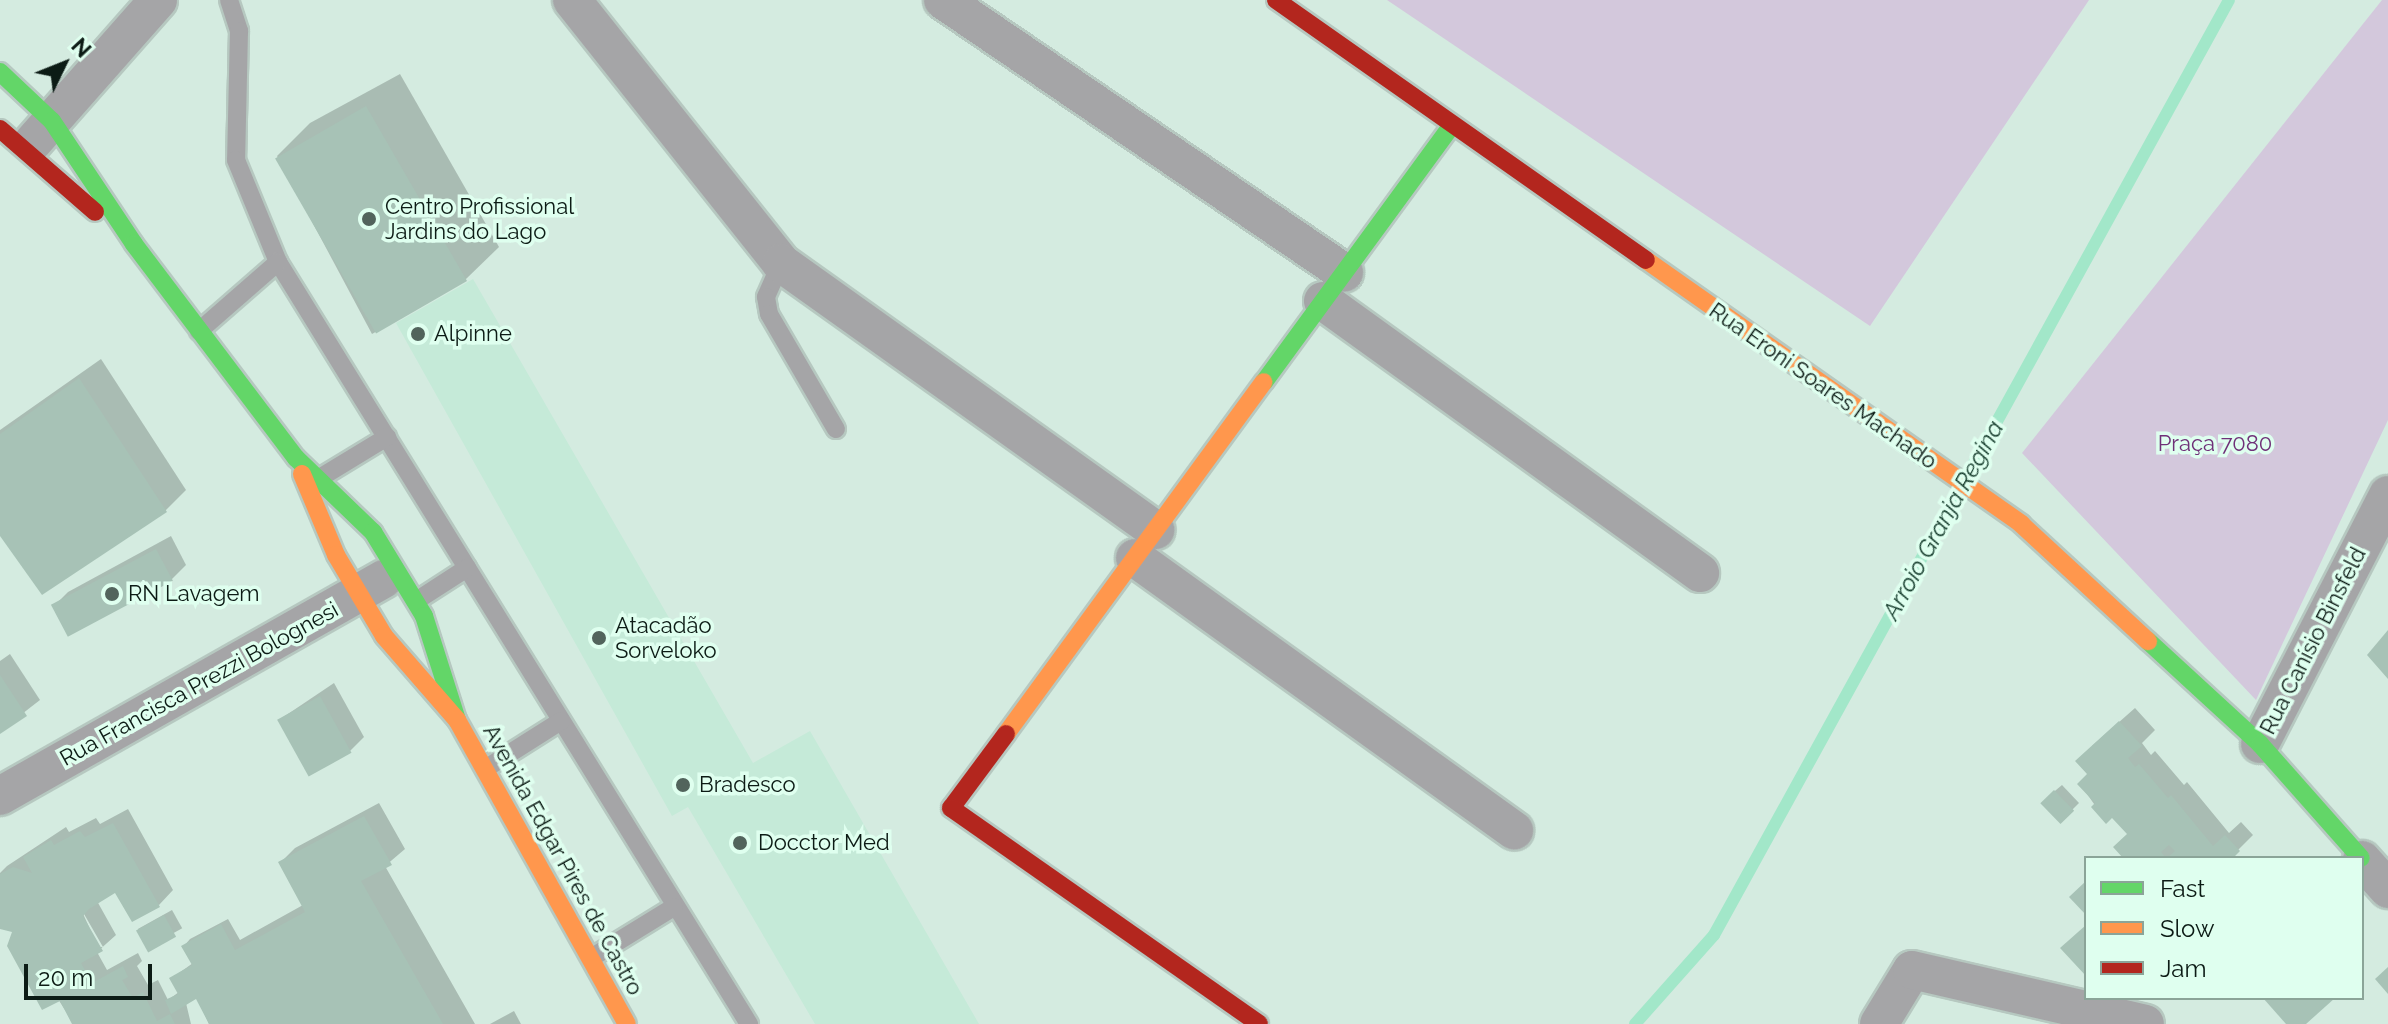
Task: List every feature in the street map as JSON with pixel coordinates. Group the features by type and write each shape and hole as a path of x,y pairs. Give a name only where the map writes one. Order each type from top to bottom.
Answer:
{"street":[{"path":"12,141 52,121 158,0"},
{"path":"572,0 781,263 1514,830"},
{"path":"943,0 1334,287 1700,573"},
{"name":"Rua Eroni Soares Machado","path":"1276,0 2021,524 2260,744 2358,856"},
{"name":"Avenida Edgar Pires de Castro","path":"0,72 52,121 134,244 296,458 373,532 406,587 457,720 627,1024"},
{"path":"1259,1024 951,808 1452,125"},
{"name":"Avenida Edgar Pires de Castro","path":"12,141 134,244"},
{"name":"Avenida Edgar Pires de Castro","path":"296,458 336,555 384,636 457,720"},
{"name":"Rua Canísio Binsfeld","path":"2260,744 2388,495"},
{"name":"Rua Francisca Prezzi Bolognesi","path":"0,796 359,593 406,587"},
{"name":"Rua Eroni Soares Machado","path":"2364,862 2388,889"},
{"path":"1879,1024 1912,970 2145,1024"}],"lane":[{"path":"229,0 239,31 236,160 278,262 742,1022"},
{"path":"199,331 278,262"},
{"path":"781,263 766,297 769,314 836,429"},
{"path":"318,479 387,437"},
{"path":"406,587 467,568"},
{"path":"485,769 561,721"},
{"path":"591,958 674,907"}],"shaded area":[{"path":"473,279 753,763 810,731 979,1024 815,1024 688,807 672,816 396,323"}],"green space":[{"path":"1387,0 2089,0 1870,326"},
{"name":"Praça 7080","path":"2382,0 2388,0 2388,420 2256,700 2022,453"}],"building":[{"name":"Centro Profissional Jardins do Lago","path":"366,106 467,281 376,333 275,158"},
{"path":"79,378 167,512 42,595 0,536 0,434"},
{"name":"RN Lavagem","path":"156,549 173,581 68,637 51,605"},
{"path":"2388,630 2388,679 2367,655"},
{"path":"0,675 27,716 0,734"},
{"path":"320,696 352,753 309,777 277,720"},
{"path":"2119,721 2142,746 2128,758 2135,767 2139,764 2168,798 2171,795 2213,846 2225,835 2240,851 2235,856 2169,856 2175,851 2169,845 2161,852 2164,856 2121,856 2113,847 2127,834 2112,818 2106,824 2091,807 2095,803 2077,784 2087,774 2075,761"},
{"path":"2054,790 2074,811 2060,824 2040,803"},
{"path":"364,816 392,865 361,881 443,1024 209,1024 196,999 171,1014 165,1000 178,994 169,978 192,965 181,946 221,924 235,950 305,912 278,862"},
{"path":"113,823 160,907 132,922 115,893 89,909 83,916 103,951 81,963 92,983 123,966 128,977 122,980 133,998 143,992 157,1021 170,1014 175,1024 72,1024 60,1001 42,1010 7,946 12,932 0,929 0,874 13,867 32,873 23,857 51,840 54,845 80,831 85,837"},
{"path":"2084,883 2084,913 2069,897"},
{"path":"164,915 176,937 148,952 136,931"},
{"path":"2084,927 2084,974 2060,948"},
{"path":"2388,967 2388,994 2375,979"},
{"path":"2265,1000 2333,1000 2306,1024 2286,1024"}],"waterway":[{"name":"Arroio Granja Regina","path":"1635,1024 1714,935 2229,0"}],"traffic: fast":[{"path":"0,72 52,121 134,244 296,458 373,532 424,616 457,720"},
{"path":"1264,382 1452,125"},
{"path":"2148,641 2260,744 2359,856"}],"traffic: slow":[{"path":"1646,260 2021,524 2148,641"},
{"path":"1006,734 1264,382"},
{"path":"302,474 336,555 384,636 457,720 627,1024"}],"traffic: jam":[{"path":"1276,0 1646,260"},
{"path":"0,129 95,212"},
{"path":"1006,734 951,808 1259,1024"}],"place":[{"name":"Centro Profissional Jardins do Lago","path":"369,219"},
{"name":"Alpinne","path":"418,334"},
{"name":"RN Lavagem","path":"112,594"},
{"name":"Atacadão Sorveloko","path":"599,638"},
{"name":"Bradesco","path":"683,785"},
{"name":"Docctor Med","path":"740,843"}]}
